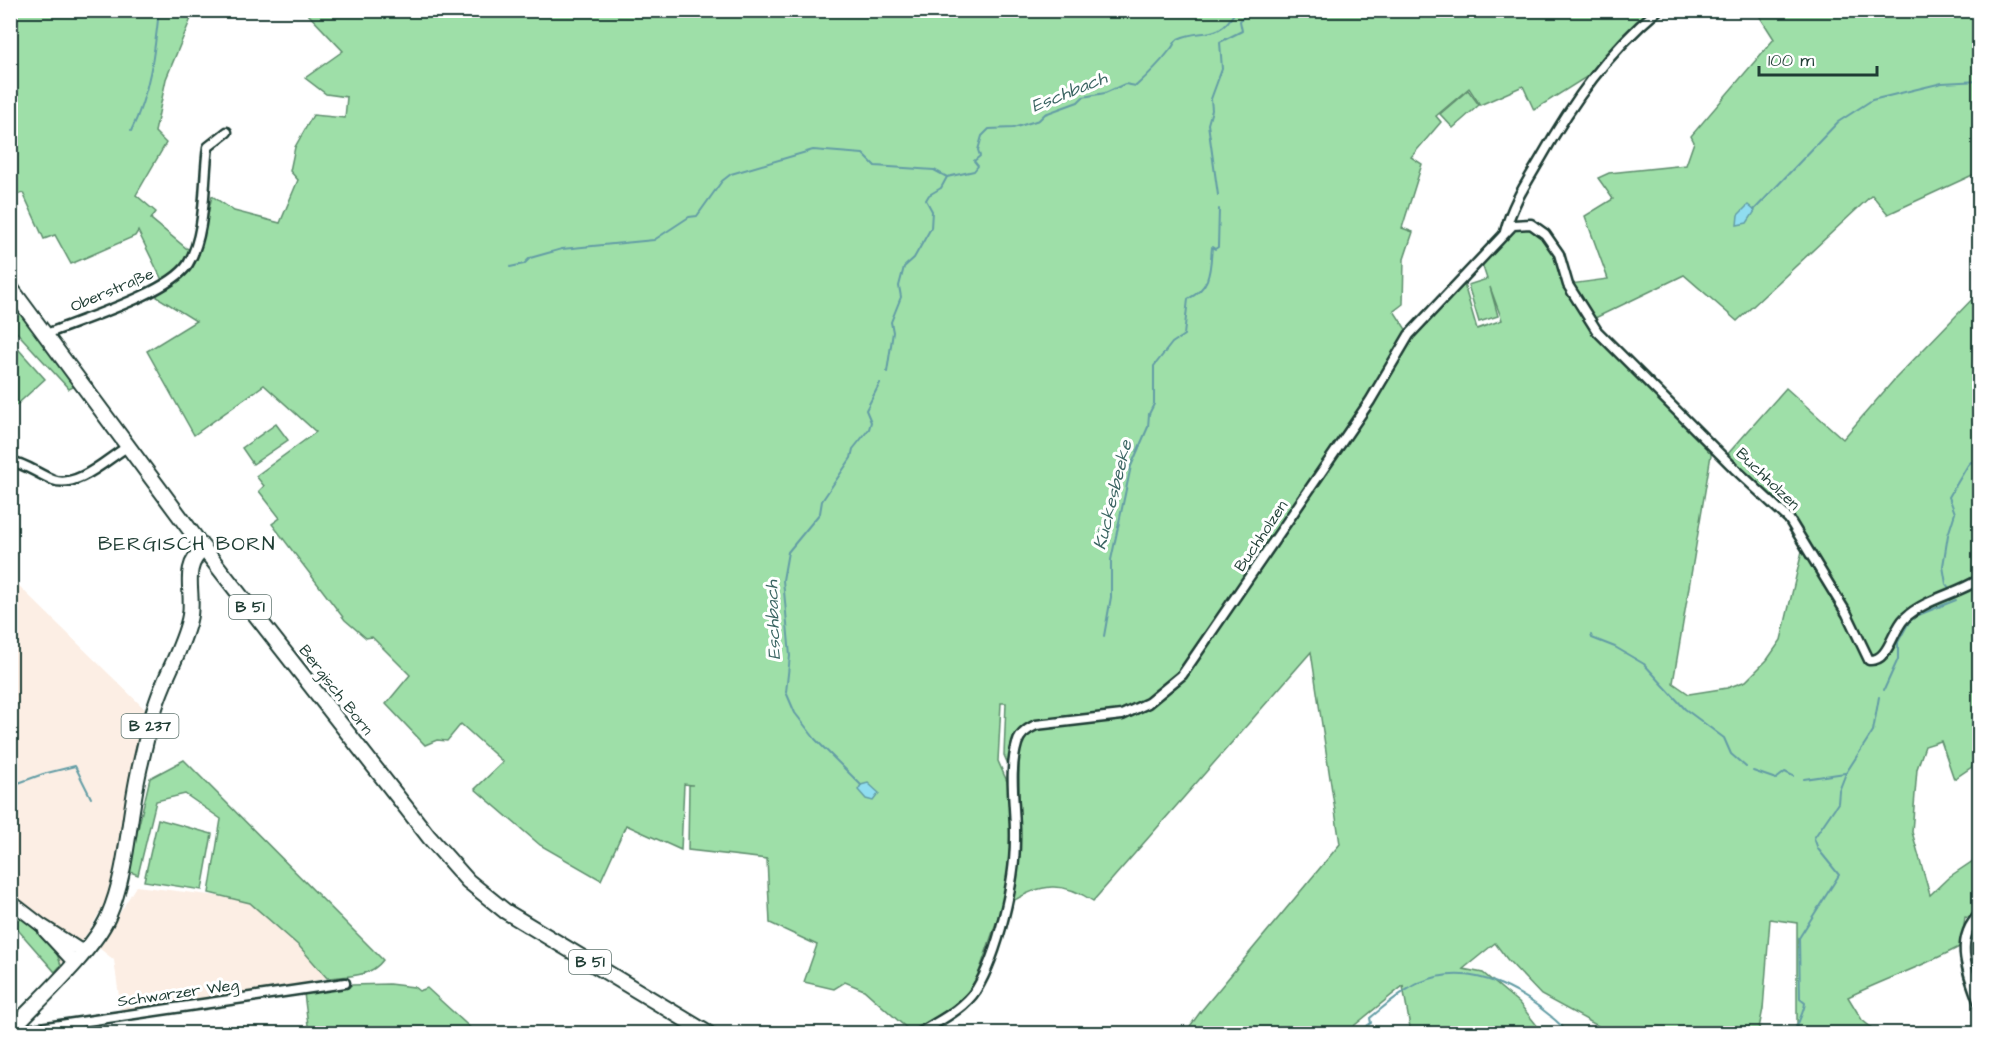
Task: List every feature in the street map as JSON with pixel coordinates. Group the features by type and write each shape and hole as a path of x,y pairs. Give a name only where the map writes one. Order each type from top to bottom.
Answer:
{"main road":[{"name":"Bergisch Born","path":"10,287 204,549 429,837 468,881 520,921 709,1034"},
{"name":"B 237","path":"14,1028 79,957 106,921 117,891 130,812 158,698 189,620 191,601 189,570 193,560 204,549"},
{"path":"10,901 79,957"}],"street":[{"name":"Buchholzen","path":"1504,232 1512,207 1586,85 1615,49 1658,10"},
{"name":"Oberstraße","path":"44,335 153,290 177,276 187,266 193,251 207,191 208,147 227,132"},
{"name":"Buchholzen","path":"918,1034 963,1004 976,989 986,969 1001,922 1010,878 1016,842 1014,787 1016,745 1026,730 1043,724 1101,720 1122,715 1148,703 1182,675 1370,401 1409,335 1504,232 1514,225 1524,223 1536,226 1545,234 1559,254 1568,285 1597,331 1734,468 1789,519 1843,607 1870,661 1882,657 1896,627 1907,616 1980,579"},
{"path":"10,461 54,481 64,482 77,479 127,447"},
{"path":"1980,914 1966,932 1964,950 1980,1006"},
{"name":"Schwarzer Weg","path":"14,1028 33,1029 345,983"}],"shaded area":[{"path":"11,578 158,722 116,883 89,931 55,972 39,951 12,923 11,925"},
{"path":"136,886 234,898 250,903 299,946 327,978 262,992 121,1011 114,960 99,948"}],"green space":[{"path":"10,11 194,11 166,79 155,132 166,143 136,195 156,212 151,219 186,248 199,253 212,196 234,211 280,223 298,180 290,171 295,147 313,115 345,118 347,97 326,94 305,78 343,51 305,11 1652,11 1611,48 1588,76 1534,110 1523,86 1480,105 1469,88 1436,116 1441,122 1411,157 1422,164 1402,228 1413,232 1404,259 1403,304 1394,311 1407,331 1374,388 1180,674 1144,703 1120,713 1028,724 1018,733 1010,769 1004,755 1006,703 1001,703 998,761 1009,786 1014,840 1006,894 978,975 969,991 948,1010 911,1032 864,990 845,982 834,989 804,982 817,945 770,923 767,859 688,850 689,785 693,785 684,784 681,850 626,825 601,880 540,845 475,789 503,762 461,724 447,741 437,740 425,745 386,704 410,675 372,637 366,638 345,620 272,524 280,518 259,491 264,486 256,476 316,432 264,385 194,435 147,351 196,321 157,297 162,280 138,231 135,236 71,264 55,235 44,239 23,193 11,196"},
{"path":"1762,11 1979,11 1979,172 1888,214 1872,195 1737,321 1684,275 1591,320 1570,284 1608,279 1585,216 1613,199 1598,178 1609,173 1686,165 1694,142 1691,136 1774,39 1758,14"},
{"path":"1468,90 1479,105 1453,128 1440,114"},
{"path":"1517,227 1530,227 1551,244 1577,304 1712,449 1673,683 1689,694 1727,688 1746,681 1767,660 1781,640 1803,547 1799,527 1726,456 1786,388 1843,439 1894,380 1979,292 1979,762 1954,779 1941,741 1925,746 1917,769 1912,832 1930,895 1949,877 1979,857 1979,912 1972,918 1965,917 1961,946 1848,997 1862,1020 1878,1033 1797,1033 1797,923 1770,919 1763,1009 1758,1033 1611,1033 1541,995 1495,943 1463,969 1483,973 1519,1003 1543,1033 1411,1033 1403,986 1345,1033 1185,1033 1340,844 1311,652 1093,901 1072,890 1052,887 1032,891 1010,903 1019,842 1019,751 1026,736 1031,731 1050,727 1116,721 1132,715 1185,677 1276,548 1412,335 1463,281 1477,329 1502,320 1490,287 1498,316 1479,322 1468,285 1487,279 1481,261"},
{"path":"10,296 75,386 69,389 11,326"},
{"path":"11,341 45,379 10,410"},
{"path":"276,424 288,440 253,464 242,448"},
{"path":"184,760 383,960 378,966 358,975 327,978 299,946 250,903 209,893 221,819 185,794 156,801 138,875 128,871 150,778"},
{"path":"158,819 212,834 202,890 144,881"},
{"path":"11,907 59,952 57,954 61,965 55,972 12,923 11,925"},
{"path":"389,984 414,987 419,991 427,988 476,1033 309,1033 304,993 352,985"}],"water":[{"path":"1748,205 1755,211 1747,223 1737,225 1738,215"},
{"path":"868,783 879,793 873,801 866,799 858,790 861,785"}],"waterway":[{"path":"131,131 147,88 159,10"},
{"name":"Eschbach","path":"887,372 893,332 891,322 901,297 899,286 904,267 914,258 931,228 932,211 926,200 929,195 941,188 947,177 974,171 978,166 974,161 980,156 978,150 982,136 989,129 1013,128 1039,120 1045,114 1078,102 1083,97 1105,93 1125,84 1136,86 1178,39 1216,31 1223,27 1236,10"},
{"name":"Kückesbeeke","path":"1218,195 1208,124 1212,110 1211,99 1222,69 1220,42 1242,31 1240,21 1248,10"},
{"path":"1754,210 1838,122 1872,100 1942,83 1980,81"},
{"path":"510,267 524,264 530,258 562,249 654,240 689,217 697,216 722,181 731,174 813,150 863,154 875,166 934,170 947,177"},
{"name":"Kückesbeeke","path":"1104,636 1111,597 1111,560 1131,466 1148,427 1149,414 1154,404 1154,366 1172,343 1184,335 1188,299 1201,289 1208,278 1212,247 1215,249 1218,247 1219,209"},
{"name":"Eschbach","path":"861,785 815,739 795,713 786,692 790,656 783,580 788,552 820,513 822,501 851,458 853,449 869,429 871,422 866,410 880,383"},
{"path":"1950,589 1946,584 1943,566 1948,535 1955,513 1949,497 1968,465 1971,462 1980,464"},
{"path":"1884,690 1898,659 1898,642 1909,622 1916,616 1956,600"},
{"path":"1591,635 1592,638 1615,647 1644,664 1685,709 1724,738 1731,754 1746,767"},
{"path":"1795,1034 1805,1003 1800,999 1799,938 1839,875 1818,849 1814,838 1838,803 1839,791 1846,773 1873,731 1879,697"},
{"path":"10,786 75,766 91,798"},
{"path":"1753,771 1776,779 1785,772 1793,776"},
{"path":"1804,779 1845,773"},
{"path":"1355,1034 1371,1023 1370,1018 1412,986 1440,976 1461,975 1501,984 1520,994 1538,1006 1570,1034"},
{"path":"1796,1026 1808,1034"}],"district":[{"name":"BERGISCH BORN","path":"187,544"}]}
